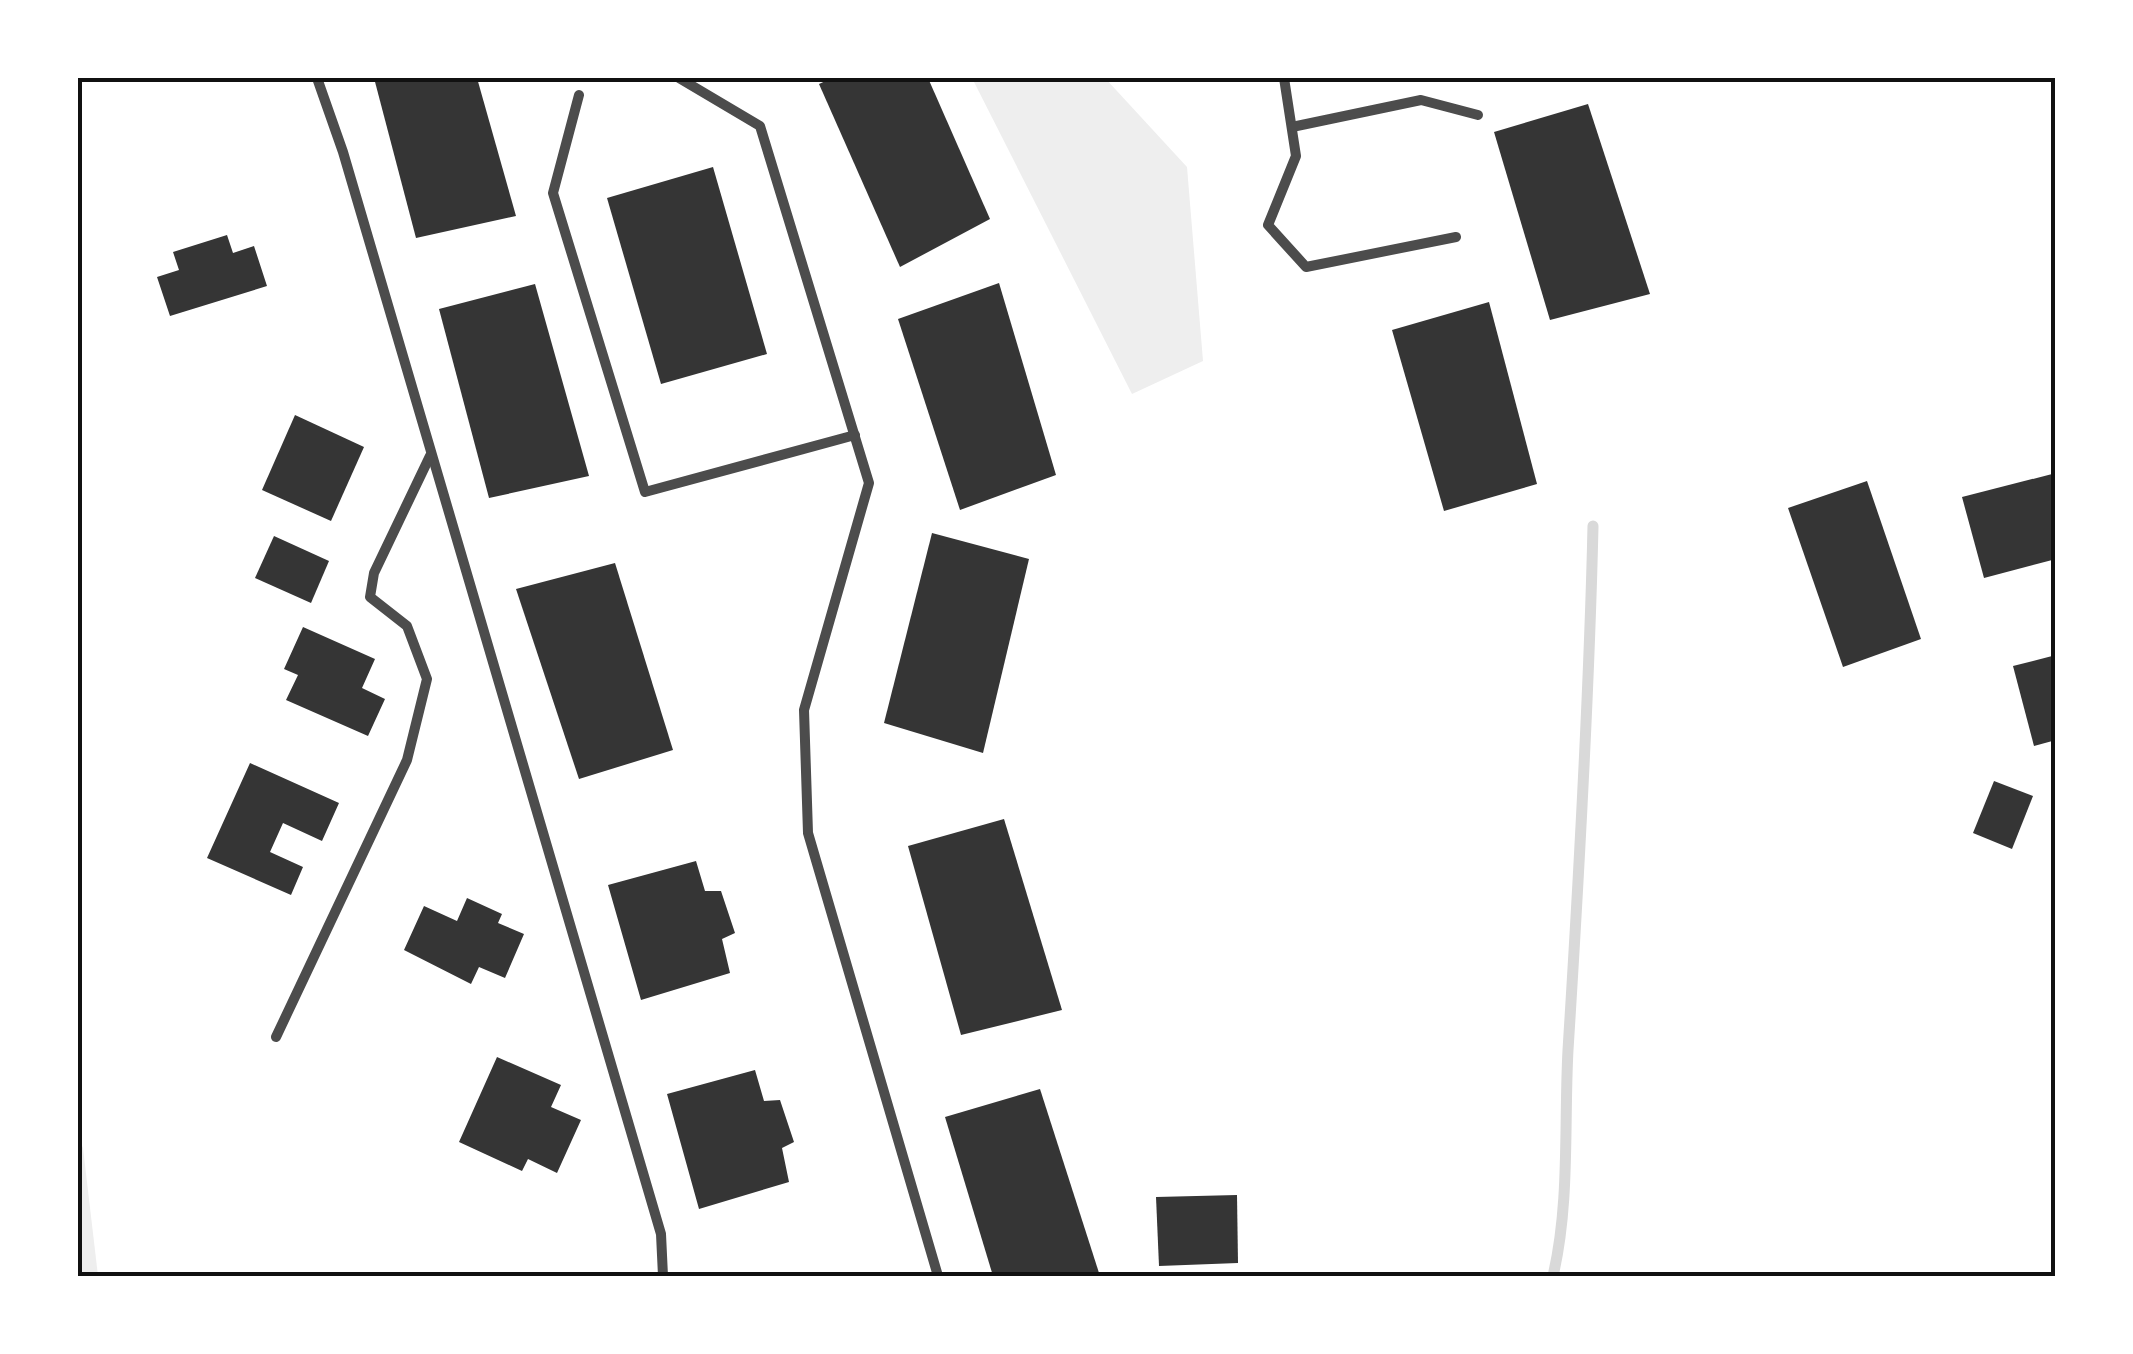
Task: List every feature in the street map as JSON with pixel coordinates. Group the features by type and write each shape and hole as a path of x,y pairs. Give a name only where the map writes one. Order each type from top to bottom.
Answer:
{"street":[{"path":"317,78 343,152 662,1234 663,1276"},
{"path":"679,78 760,126 869,483 804,710 808,833 938,1276"},
{"path":"1284,78 1296,156 1268,225 1306,267 1456,237"},
{"path":"579,96 554,193 645,492 854,436"},
{"path":"1292,127 1421,100 1478,116"},
{"path":"276,1037 407,760 427,678 407,626 370,597 374,573 430,455"}],"shaded area":[{"path":"972,78 1105,78 1187,167 1203,361 1132,394"},
{"path":"78,1136 83,1148 98,1276 78,1276"}],"building":[{"path":"374,78 477,78 516,216 416,238"},
{"path":"832,78 928,78 990,219 900,267 819,84"},
{"path":"1588,104 1650,294 1550,320 1494,132"},
{"path":"713,167 767,354 661,384 607,198"},
{"path":"227,235 233,253 254,246 267,286 170,316 157,277 179,270 173,252"},
{"path":"999,283 1056,475 960,510 898,319"},
{"path":"535,284 589,476 489,498 439,309"},
{"path":"1489,302 1537,484 1444,511 1392,330"},
{"path":"295,415 364,447 331,521 262,490"},
{"path":"2056,473 2056,559 1984,578 1962,497"},
{"path":"1867,481 1921,639 1843,667 1788,508"},
{"path":"932,533 1029,559 983,753 884,723"},
{"path":"274,536 329,561 311,603 255,578"},
{"path":"615,563 673,750 579,779 516,589"},
{"path":"303,627 375,659 362,688 385,699 368,736 286,700 298,675 284,669"},
{"path":"2056,655 2056,740 2034,746 2013,666"},
{"path":"250,763 339,803 322,841 283,823 270,852 303,867 291,895 207,858"},
{"path":"1994,781 2033,796 2012,849 1973,833"},
{"path":"1004,819 1062,1010 961,1035 908,846"},
{"path":"696,861 705,891 721,891 735,933 722,939 730,973 641,1000 608,885"},
{"path":"467,898 502,914 498,923 524,934 505,978 479,967 471,984 404,950 424,906 457,921"},
{"path":"497,1057 561,1085 551,1107 581,1120 557,1173 528,1159 522,1171 459,1142"},
{"path":"755,1070 764,1101 780,1100 794,1142 782,1148 789,1182 699,1209 667,1094"},
{"path":"1040,1089 1100,1276 993,1276 945,1117"},
{"path":"1237,1195 1238,1263 1159,1266 1156,1197"}],"waterway":[{"path":"1553,1276 1564,1192 1593,526"}]}
